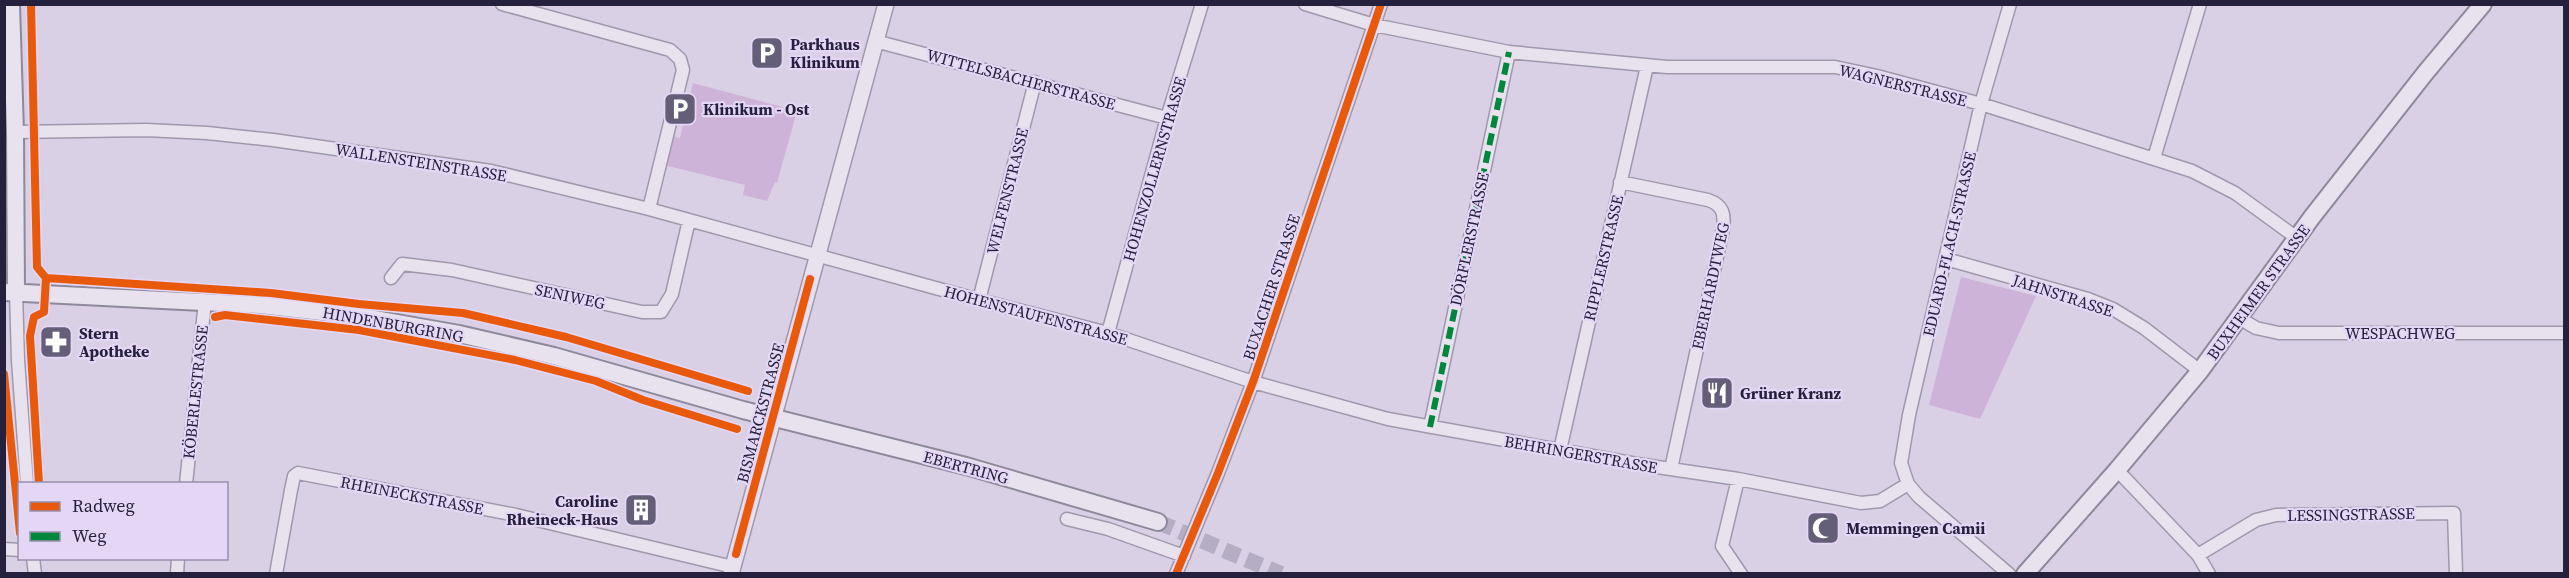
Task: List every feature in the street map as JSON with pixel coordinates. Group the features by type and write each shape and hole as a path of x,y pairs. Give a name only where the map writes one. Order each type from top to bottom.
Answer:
{"main road":[{"name":"BUXHEIMER STRASSE","path":"2025,573 2117,470 2200,371 2297,238 2426,72 2483,4"},
{"path":"9,12 12,125 10,292"},
{"name":"HINDENBURGRING","path":"10,292 205,301 306,309 459,334 576,362 680,394 772,417"},
{"name":"EBERTRING","path":"772,417 966,466 1158,522"}],"street":[{"path":"502,4 523,7 670,50 680,59 682,70 649,209"},
{"name":"BISMARCKSTRASSE","path":"732,570 886,4"},
{"name":"HOHENZOLLERNSTRASSE","path":"1108,333 1167,118 1202,4"},
{"name":"WAGNERSTRASSE","path":"1305,4 1374,26 1509,52 1647,66 1835,67 1981,104 2192,171 2220,185 2297,238"},
{"name":"BUXACHER STRASSE","path":"1176,573 1253,382 1381,4"},
{"name":"EDUARD-FLACH-STRASSE","path":"1908,484 1901,463 1902,449 1981,104 2010,4"},
{"path":"2154,158 2199,4"},
{"name":"WITTELSBACHERSTRASSE","path":"875,41 1167,118"},
{"name":"DÖRFLERSTRASSE","path":"1430,428 1509,52"},
{"name":"RIPPLERSTRASSE","path":"1560,450 1647,66"},
{"name":"WELFENSTRASSE","path":"979,300 1035,82"},
{"name":"WALLENSTEINSTRASSE","path":"12,125 207,133 273,140 491,171 649,209 817,256"},
{"name":"EBERHARDTWEG","path":"1620,182 1708,200 1721,207 1724,212 1723,229 1671,469"},
{"name":"SENIWEG","path":"391,278 402,264 452,270 642,312 661,312 672,294 689,220"},
{"name":"HOHENSTAUFENSTRASSE","path":"817,256 1108,333 1253,382"},
{"name":"JAHNSTRASSE","path":"1946,259 2088,299 2113,309 2144,328 2200,371"},
{"path":"10,292 18,360 27,482"},
{"name":"KÖBERLESTRASSE","path":"186,482 205,301"},
{"name":"WESPACHWEG","path":"2239,318 2256,328 2279,333 2565,333"},
{"name":"BEHRINGERSTRASSE","path":"1253,382 1430,428 1869,503 1880,501 1908,484"},
{"path":"2117,470 2198,555 2210,573"},
{"name":"RHEINECKSTRASSE","path":"276,573 294,476 298,473 516,515 732,570"},
{"path":"1738,479 1722,546 1741,573"},
{"path":"1908,484 1919,497 2009,573"},
{"name":"LESSINGSTRASSE","path":"2198,555 2256,520 2276,515 2454,513 2456,573"},
{"path":"1067,519 1108,529 1184,556"}],"shaded area":[{"path":"693,83 797,111 777,183 775,182 767,201 743,195 745,185 660,164 668,135 680,138"},
{"path":"1961,277 2036,296 1980,419 1929,405"}],"tunnel":[{"path":"1158,522 1281,574"}],"marked path":[{"path":"1430,427 1509,52"}],"cycle path":[{"path":"31,4 37,267 46,278"},
{"path":"1176,574 1253,382 1381,4"},
{"path":"46,278 271,293 359,304 463,313 566,337 748,391"},
{"path":"39,482 30,336 34,317 44,312 46,278"},
{"path":"736,554 810,279"},
{"path":"215,317 225,315 359,330 515,360 596,381 643,400 737,429"},
{"path":"4,374 18,513"}],"place":[{"name":"Parkhaus Klinikum","path":"767,53"},
{"name":"Klinikum - Ost","path":"680,109"},
{"name":"Stern Apotheke","path":"56,342"},
{"name":"Grüner Kranz","path":"1717,393"},
{"name":"Caroline Rheineck-Haus","path":"641,510"},
{"name":"Memmingen Camii","path":"1823,528"}]}
